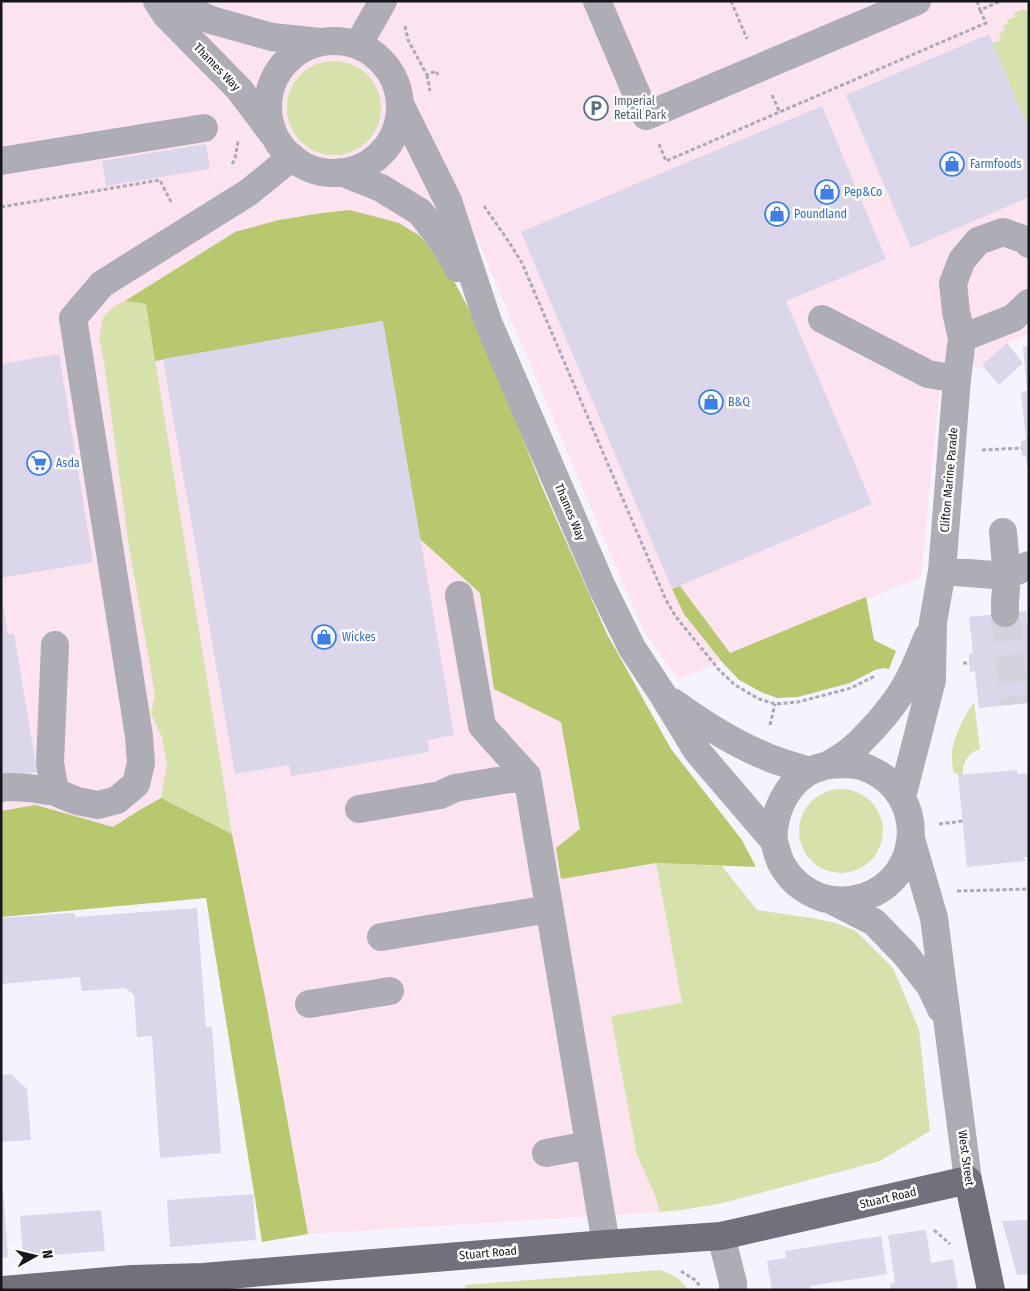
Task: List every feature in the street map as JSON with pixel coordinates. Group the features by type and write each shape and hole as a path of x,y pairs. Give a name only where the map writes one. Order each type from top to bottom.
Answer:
{"main road":[{"name":"Stuart Road","path":"3,1290 132,1279 203,1283 606,1244 721,1236 968,1180"},
{"name":"West Street","path":"968,1180 991,1290"}],"street":[{"name":"Thames Way","path":"156,1 166,15 239,89 274,136"},
{"path":"171,1 211,20 272,37 320,42 339,40 358,45 374,54 388,68 396,86 400,104 398,123 390,140 378,156 361,167 341,172 321,172 302,165 286,152 274,136 268,116 268,96 274,77 287,60 302,48 320,42"},
{"path":"358,45 383,1"},
{"path":"597,1 646,116 917,1"},
{"name":"Thames Way","path":"400,104 448,201 488,322 602,586 632,648 697,751 774,841"},
{"path":"1,161 204,128"},
{"path":"1,788 29,788 55,792 77,801 98,805 118,800 136,784 141,763 140,736 73,318 102,284 249,192 292,157"},
{"name":"Thames Way","path":"341,172 381,188 420,212 444,244 488,322"},
{"name":"Clifton Marine Parade","path":"902,797 932,680 934,622 942,571 962,338 956,312 953,283 962,260 978,241 1003,232 1026,240 1029,244"},
{"path":"962,338 1013,318 1029,303"},
{"path":"822,318 928,374 957,379"},
{"path":"1003,532 1018,570 1005,601 1005,613"},
{"path":"942,571 1018,570"},
{"path":"459,594 482,726 527,776 606,1244"},
{"name":"Clifton Marine Parade","path":"820,768 857,745 887,713 909,679 934,622"},
{"path":"55,645 50,763 55,792"},
{"name":"Thames Way","path":"663,695 703,724 742,746 780,762 820,768"},
{"path":"847,763 869,768 888,780 902,797 910,818 911,839 906,861 893,879 875,893 854,900 831,900 810,894 793,880 780,862 774,841 775,820 782,799 796,782 820,768 847,763"},
{"path":"359,809 440,795 455,788 527,776"},
{"name":"West Street","path":"911,839 934,918 968,1180"},
{"name":"West Street","path":"831,900 874,922 899,948 930,986 948,1024"},
{"path":"380,937 550,909"},
{"path":"309,1004 390,991"},
{"path":"546,1153 589,1145"},
{"path":"721,1236 733,1283 733,1290"}],"path":[{"path":"658,141 666,161 986,23 977,1"},
{"path":"980,10 1001,1"},
{"path":"405,24 408,40 427,75 431,95"},
{"path":"427,75 436,71 438,75"},
{"path":"482,203 522,263 666,600 676,617 720,671 735,685 775,704 798,702 851,688 877,675"},
{"path":"978,450 1022,448"},
{"path":"952,891 1029,889"}],"shaded area":[{"name":"Imperial Retail Park","path":"1,1 1029,1 1029,334 1007,343 982,365 985,368 942,364 921,577 679,679 642,628 476,236 414,262 601,700 656,863 682,1003 612,1016 660,1212 308,1234 265,997 232,834 1,864"}],"green space":[{"path":"1024,9 1029,12 1029,130 992,43 1001,40 999,33 1005,30 1003,26 1008,24 1007,20 1015,17 1014,13"},
{"path":"334,61 352,65 367,75 377,90 381,108 377,126 367,141 352,151 334,155 316,151 301,141 291,126 287,108 291,90 301,75 316,65"},
{"path":"350,210 399,223 420,236 446,266 479,328 542,487 607,634 671,749 742,840 756,867 656,863 561,879 556,848 580,829 561,722 494,689 480,593 420,539 382,321 155,361 146,304 125,301 235,232 279,220"},
{"path":"125,301 146,304 232,834 161,798 167,764 162,737 151,714 155,695 129,546 104,362 99,338 103,318 113,307"},
{"path":"680,586 730,653 866,597 874,640 896,651 889,669 875,670 850,683 798,697 777,698 739,680 723,663 684,614 672,589"},
{"path":"974,702 980,749 969,756 965,763 963,775 958,775 953,771 952,752 962,722"},
{"path":"841,789 857,792 871,801 880,815 883,831 880,847 871,861 857,870 841,873 825,870 811,861 802,847 799,831 802,815 811,801 825,792"},
{"path":"161,798 232,834 265,997 308,1234 262,1242 206,898 1,917 1,811 36,805 113,827"},
{"path":"656,863 722,866 757,910 836,923 856,931 893,968 919,1029 930,1131 880,1161 719,1204 660,1212 655,1195 637,1155 611,1016 682,1003"},
{"path":"661,1270 678,1278 689,1290 466,1290 465,1285"}],"building":[{"name":"Farmfoods","path":"989,34 1029,130 1029,197 911,248 846,95"},
{"name":"B&Q","path":"822,106 886,259 786,301 872,504 672,589 521,232"},
{"path":"206,144 210,169 106,186 102,161"},
{"name":"Wickes","path":"383,321 454,735 427,740 429,752 291,776 289,765 235,774 163,359"},
{"path":"1007,343 1023,363 999,385 982,365"},
{"path":"1029,346 1029,466 1027,466 1026,456 1022,456 1021,441 1026,440 1021,392 1027,391 1023,347"},
{"name":"Asda","path":"59,354 93,562 1,578 1,364"},
{"path":"1,601 8,634 14,634 37,772 1,777"},
{"path":"1026,611 1027,625 1029,625 1029,703 979,708 975,671 970,672 969,654 973,653 969,617"},
{"path":"1017,770 1017,774 1029,773 1029,857 1024,857 1025,861 967,867 958,775"},
{"path":"197,908 206,1027 212,1027 221,1153 160,1158 152,1036 137,1037 134,995 125,988 82,991 80,977 1,984 1,918 73,913 76,917"},
{"path":"11,1074 27,1089 31,1140 1,1142 1,1075"},
{"path":"1,1189 3,1189 8,1257 1,1258"},
{"path":"253,1194 256,1240 170,1247 167,1200"},
{"path":"101,1210 105,1251 23,1257 20,1216"},
{"path":"1029,1220 1029,1274 1017,1275 1002,1221"},
{"path":"926,1230 931,1263 953,1259 958,1290 891,1290 890,1284 895,1282 888,1235"},
{"path":"881,1236 887,1274 810,1286 811,1290 772,1290 767,1261 786,1258 785,1251"}],"tunnel":[{"path":"1005,613 1015,704"}],"place":[{"name":"Imperial Retail Park","path":"596,108"},
{"name":"Farmfoods","path":"952,164"},
{"name":"Pep&Co","path":"827,192"},
{"name":"Poundland","path":"777,214"},
{"name":"B&Q","path":"711,402"},
{"name":"Asda","path":"39,463"},
{"name":"Wickes","path":"324,637"}]}
